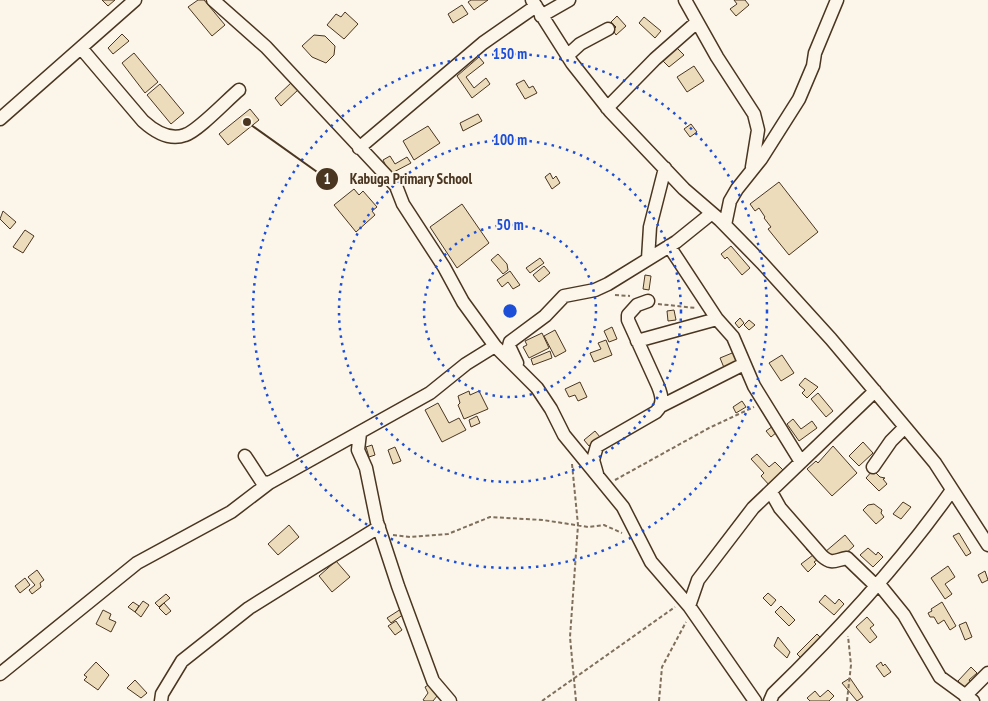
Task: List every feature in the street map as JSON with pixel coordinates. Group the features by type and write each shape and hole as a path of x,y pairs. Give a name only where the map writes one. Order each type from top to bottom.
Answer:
{"street":[{"path":"0,119 135,0"},
{"path":"213,0 277,59 396,186 403,204 444,267 454,289 495,346 537,388 551,409 564,435 623,507 651,562 689,606 755,701"},
{"path":"359,148 504,27 536,7 569,0"},
{"path":"685,0 754,114 758,130 750,173"},
{"path":"726,225 730,201 799,99 813,66 814,53 837,0"},
{"path":"536,7 567,56 607,108 684,189 726,225 832,339 935,463 988,545"},
{"path":"607,108 655,59 697,22"},
{"path":"567,56 580,44 608,29"},
{"path":"81,48 143,122 154,132 168,136 185,136 239,90"},
{"path":"648,259 650,227 665,168"},
{"path":"520,370 509,344 545,316 564,296 595,290 669,246 712,213"},
{"path":"669,246 714,314 733,337 763,403 801,462"},
{"path":"648,301 636,304 628,315 637,342 662,396 661,406"},
{"path":"637,342 714,314"},
{"path":"0,674 137,563 231,512 269,483 430,393 466,364 495,346"},
{"path":"601,481 593,460 597,446 656,412 661,406 744,364"},
{"path":"689,606 698,580 753,508 874,391"},
{"path":"873,467 891,441 905,427"},
{"path":"360,433 358,450 366,468 380,530 433,681 450,701"},
{"path":"245,456 256,476 262,482 269,483"},
{"path":"770,701 773,694 845,621 877,585 952,490"},
{"path":"771,492 780,508 822,556 834,562 847,558 877,585 904,616 940,677 969,698 988,673"},
{"path":"161,701 162,694 182,661 249,608 380,530"}],"path":[{"path":"610,295 629,295 663,305 714,314"},
{"path":"601,481 763,403"},
{"path":"572,462 578,525 570,637 576,701"},
{"path":"380,530 410,537 448,534 490,517 578,525 604,524 622,533"},
{"path":"542,701 574,678 689,606"},
{"path":"659,701 662,667 689,606"},
{"path":"845,621 851,649 847,701"}],"building":[{"path":"102,0 115,0 108,6"},
{"path":"198,0 204,0 225,25 212,36 188,7"},
{"path":"471,0 488,0 474,10 468,2"},
{"path":"734,0 745,0 749,5 736,16 730,9 737,4"},
{"path":"462,5 468,14 453,23 448,14"},
{"path":"345,12 358,24 344,39 327,25 336,14 341,17"},
{"path":"617,16 626,26 616,35 613,30 616,27 611,22"},
{"path":"644,17 661,31 655,38 639,23"},
{"path":"122,34 129,41 113,54 108,48"},
{"path":"314,35 325,36 335,46 334,55 326,63 312,57 302,46"},
{"path":"677,48 684,55 669,67 663,61"},
{"path":"134,53 158,82 145,93 122,63"},
{"path":"479,57 484,63 466,77 474,88 486,78 490,84 472,98 457,76"},
{"path":"694,66 704,81 687,92 677,77"},
{"path":"524,80 529,88 533,86 537,93 525,99 516,84"},
{"path":"292,82 299,89 281,106 275,98"},
{"path":"160,84 184,113 171,124 147,95"},
{"path":"250,109 259,120 228,145 219,134"},
{"path":"478,114 482,121 463,131 460,123"},
{"path":"691,124 697,132 690,137 684,129"},
{"path":"428,126 440,143 414,160 403,141"},
{"path":"390,156 395,164 407,157 411,163 390,174 383,160"},
{"path":"550,173 553,179 556,176 560,183 552,189 545,177"},
{"path":"779,182 818,232 789,255 768,229 771,227 759,208 755,211 750,204"},
{"path":"354,189 359,195 363,191 377,207 372,211 375,215 356,232 334,205"},
{"path":"462,204 489,243 457,268 430,227"},
{"path":"3,211 16,222 10,229 0,219"},
{"path":"25,230 34,236 23,253 13,247"},
{"path":"731,246 750,268 742,275 727,257 725,259 721,254"},
{"path":"498,254 507,264 508,270 503,274 491,260"},
{"path":"540,258 544,263 530,273 526,268"},
{"path":"544,266 550,273 539,282 533,275"},
{"path":"510,271 520,285 513,289 508,282 502,287 497,280"},
{"path":"645,275 651,276 649,290 643,289"},
{"path":"674,310 676,320 668,321 667,311"},
{"path":"740,318 744,323 739,328 735,323"},
{"path":"749,320 755,325 749,330 744,325"},
{"path":"612,327 617,339 609,342 604,331"},
{"path":"555,330 566,351 555,357 544,336"},
{"path":"542,333 549,348 529,358 523,347 527,345 525,341"},
{"path":"606,340 612,355 594,362 590,353 601,349 598,343"},
{"path":"550,351 552,358 533,365 531,359"},
{"path":"737,351 742,364 725,370 720,358"},
{"path":"782,355 794,373 781,381 769,363"},
{"path":"805,378 818,387 807,398 802,393 805,390 799,385"},
{"path":"580,382 587,397 578,401 575,395 569,397 565,389"},
{"path":"469,391 470,395 479,391 488,409 464,419 458,405 460,403 458,396"},
{"path":"818,393 833,411 826,417 811,399"},
{"path":"742,401 746,407 736,413 733,407"},
{"path":"438,403 449,423 459,418 466,430 442,442 425,410"},
{"path":"477,416 480,423 471,427 469,420"},
{"path":"793,419 801,429 812,421 817,428 799,441 787,424"},
{"path":"773,426 777,432 771,437 766,431"},
{"path":"595,431 600,437 589,446 584,440"},
{"path":"863,442 873,453 859,466 849,456"},
{"path":"372,445 375,455 369,457 366,447"},
{"path":"833,446 857,473 832,496 807,469 816,461 818,463"},
{"path":"395,447 401,461 393,464 388,450"},
{"path":"757,454 769,467 775,462 785,472 770,486 761,476 764,473 751,459"},
{"path":"873,470 880,477 885,478 883,479 887,484 879,491 866,478"},
{"path":"903,502 911,507 901,519 893,514"},
{"path":"874,504 882,510 881,513 884,517 876,524 863,510 868,505"},
{"path":"289,525 299,537 278,555 268,544"},
{"path":"959,533 971,553 966,556 953,536"},
{"path":"845,535 854,546 835,563 825,552"},
{"path":"810,545 821,557 814,562 816,564 808,572 801,564 813,555 806,549"},
{"path":"868,548 876,555 878,552 883,557 873,567 860,555"},
{"path":"336,561 350,577 332,592 319,576"},
{"path":"948,566 955,577 945,584 952,594 945,599 931,578"},
{"path":"37,570 44,580 40,583 41,587 32,594 29,590 35,585 28,577"},
{"path":"985,571 988,580 982,583 978,575"},
{"path":"25,578 30,585 20,593 15,586"},
{"path":"768,593 776,600 771,606 763,598"},
{"path":"166,594 170,598 159,607 155,603"},
{"path":"825,595 835,604 839,599 844,604 834,615 819,602"},
{"path":"143,601 149,605 141,617 135,612"},
{"path":"133,602 139,606 135,612 128,607"},
{"path":"942,602 956,626 950,630 944,620 938,624 934,617 930,617 928,613"},
{"path":"164,603 171,611 166,615 159,608"},
{"path":"781,606 795,620 789,626 775,612"},
{"path":"401,609 404,614 391,623 387,618"},
{"path":"103,610 111,614 109,619 116,622 111,632 96,624"},
{"path":"867,617 874,625 870,628 877,637 870,643 856,627"},
{"path":"396,621 402,630 395,635 388,626"},
{"path":"966,622 972,637 965,640 959,625"},
{"path":"817,634 823,640 802,659 797,654"},
{"path":"778,637 790,652 787,658 774,646"},
{"path":"96,662 109,675 98,690 84,680 87,677 84,675"},
{"path":"881,662 891,672 884,677 876,666"},
{"path":"971,667 977,673 969,680 972,684 966,690 958,681"},
{"path":"850,678 863,697 857,701 842,683"},
{"path":"135,680 147,693 141,698 127,688"},
{"path":"432,683 441,691 433,701 425,701 423,700 428,693 425,687"},
{"path":"828,690 834,696 829,701 810,701 807,698 815,691 820,697"}],"place":[{"name":"Kabuga Primary School","path":"247,122"}]}
